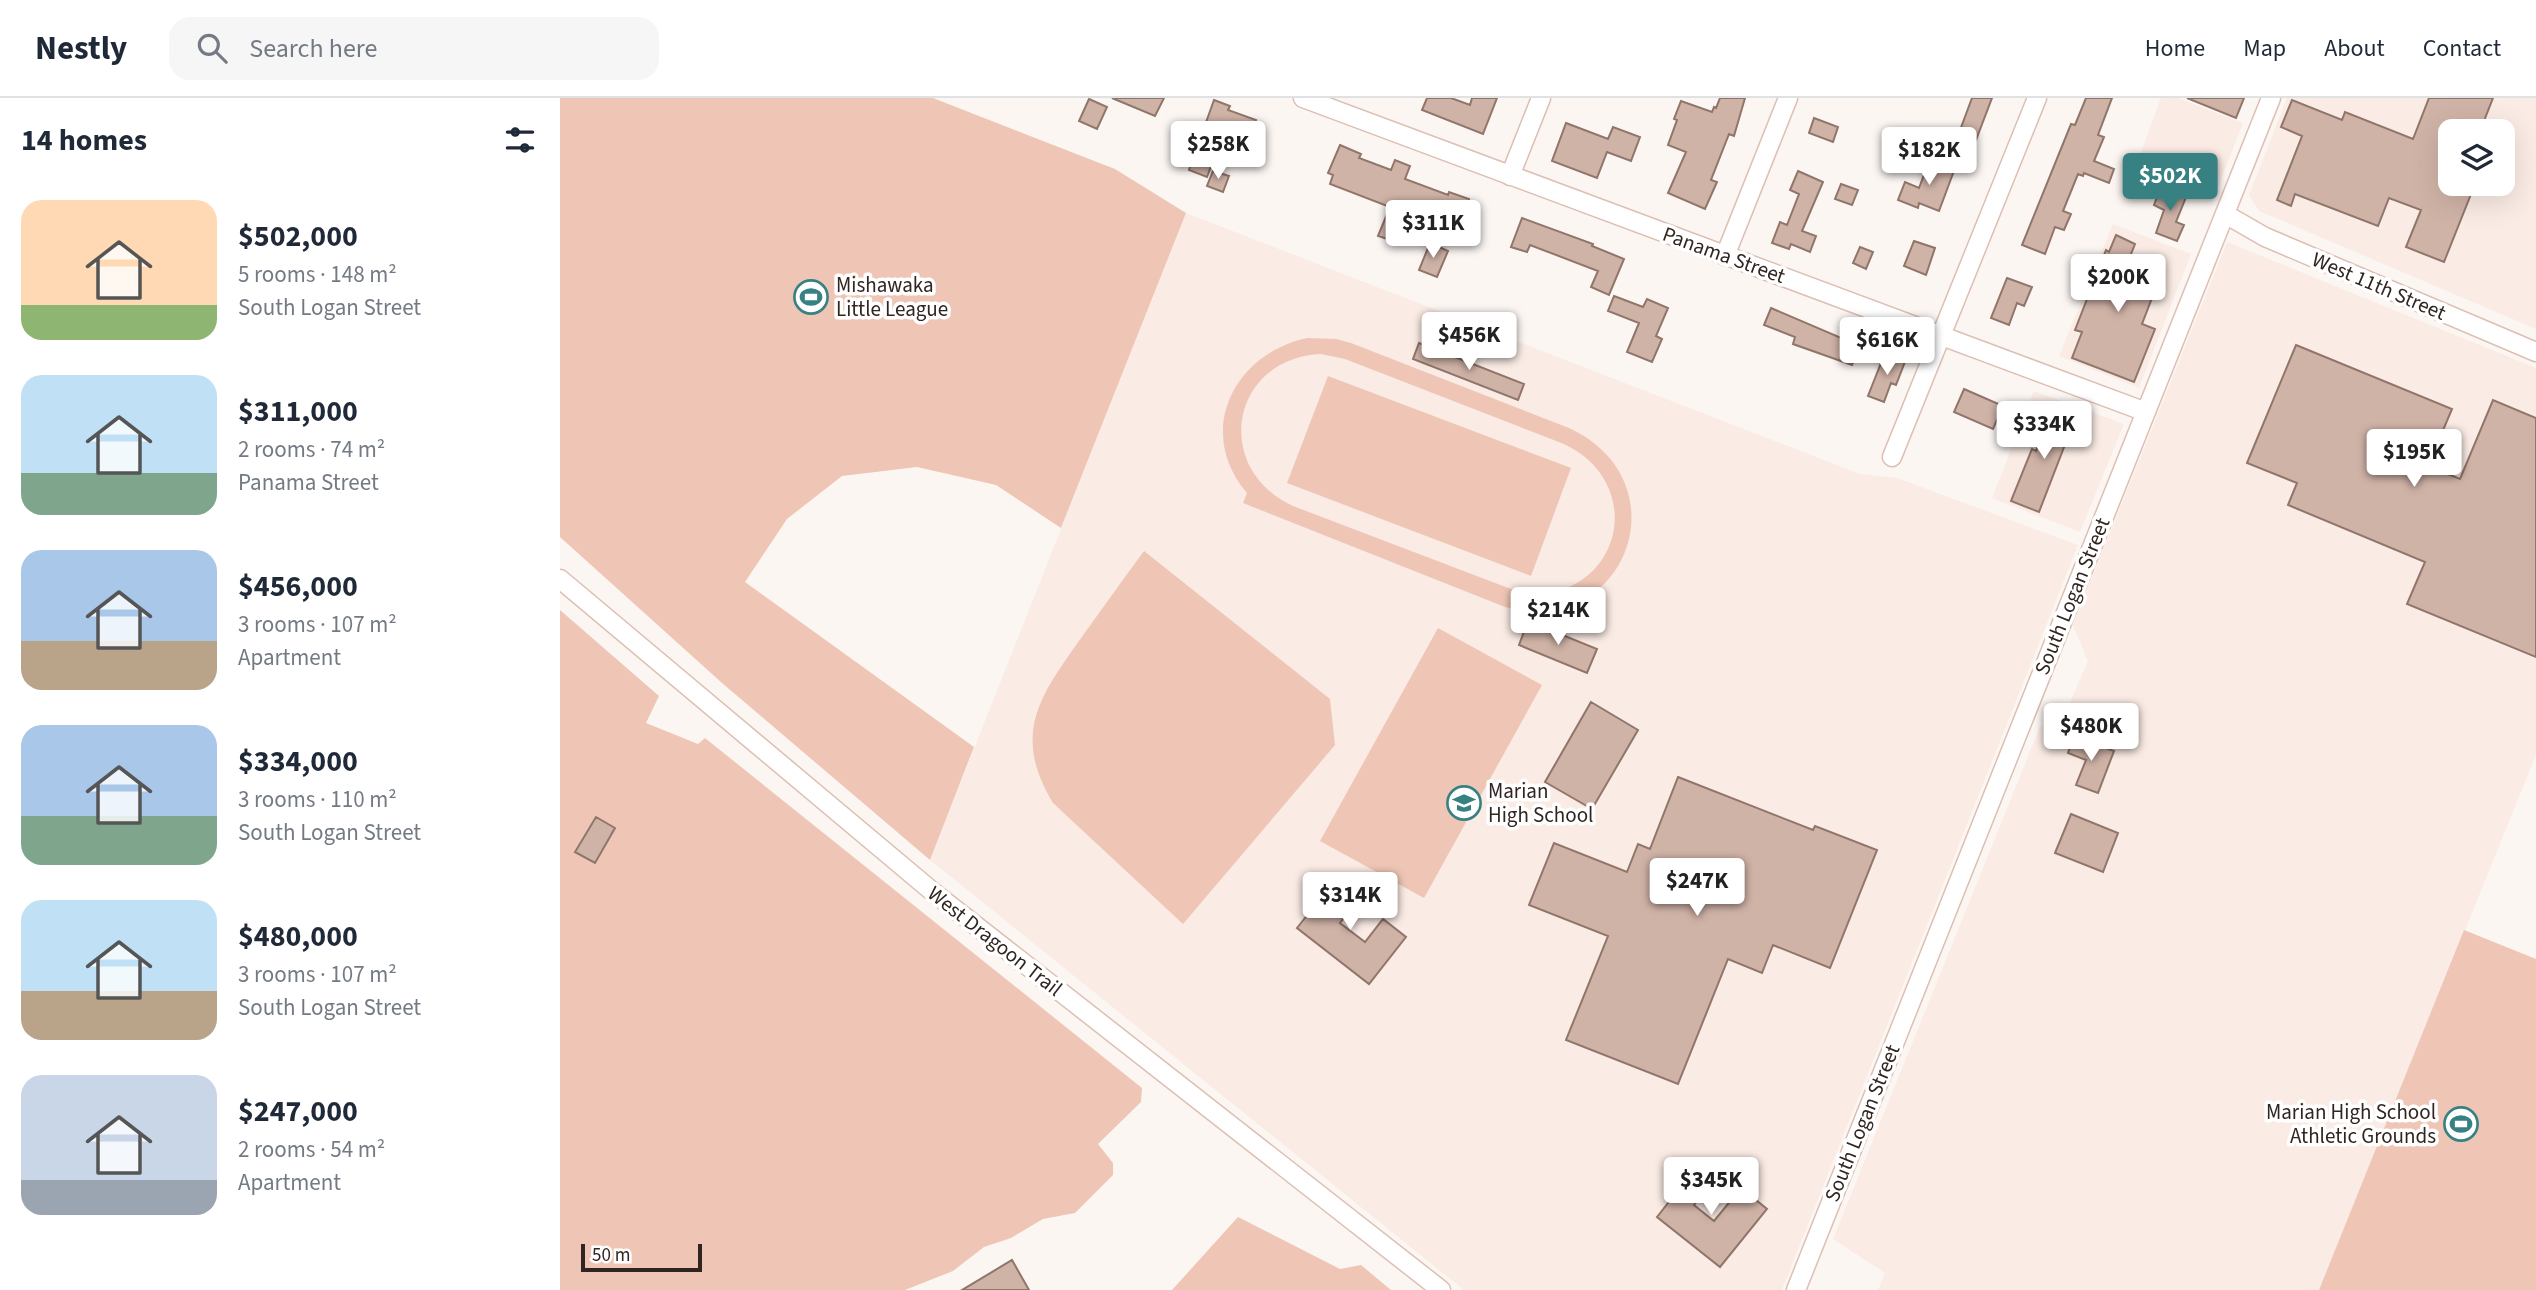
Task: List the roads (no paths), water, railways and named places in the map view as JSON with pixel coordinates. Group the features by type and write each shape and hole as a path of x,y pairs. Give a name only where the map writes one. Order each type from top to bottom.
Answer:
{"street":[{"name":"Panama Street","path":"1303,98 2146,412"},
{"path":"1510,176 1541,98"},
{"path":"1725,256 1788,98"},
{"path":"1892,457 2037,98"},
{"name":"South Logan Street","path":"1796,1290 2271,98"},
{"name":"West 11th Street","path":"2225,214 2265,237 2536,352"},
{"name":"West Dragoon Trail","path":"560,579 933,892 1441,1290"}],"place":[{"name":"Mishawaka Little League","path":"811,297"},
{"name":"Marian High School","path":"1464,803"},
{"name":"Marian High School Athletic Grounds","path":"2461,1124"}]}
